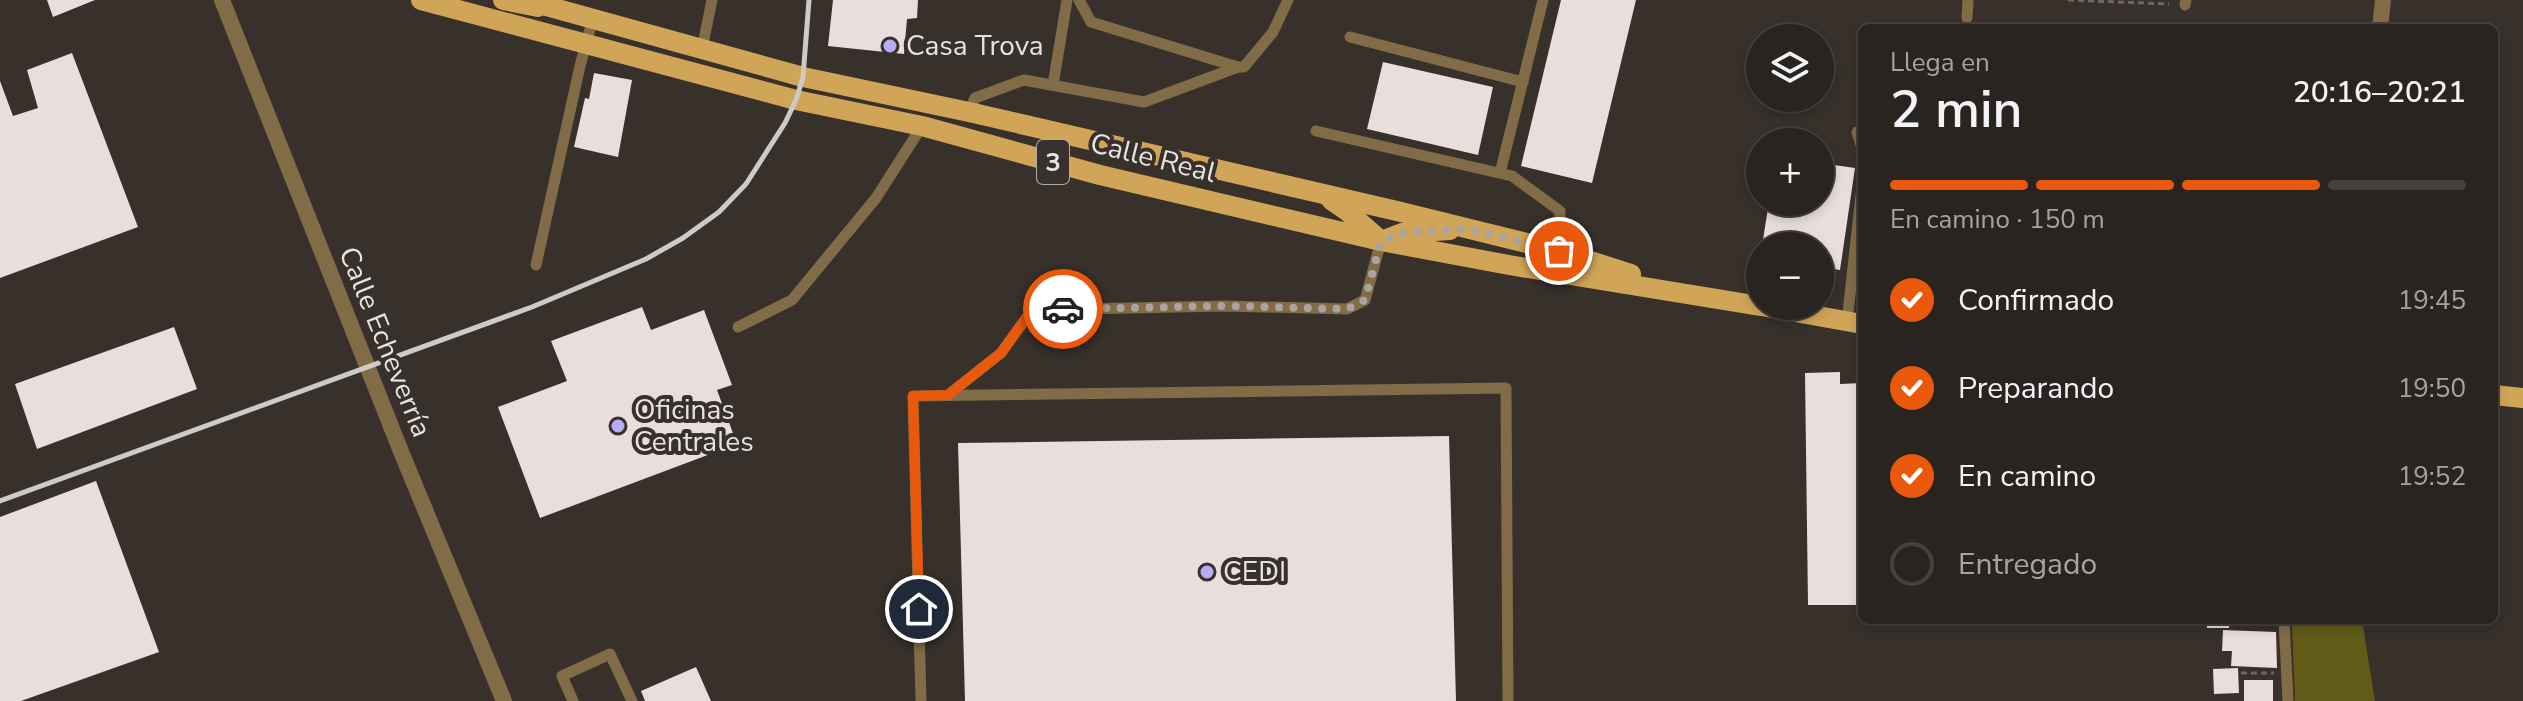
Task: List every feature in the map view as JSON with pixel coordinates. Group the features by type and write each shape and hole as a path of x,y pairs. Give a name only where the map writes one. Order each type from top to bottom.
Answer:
{"main road":[{"name":"Calle Real","path":"421,0 796,100 922,126 1100,175 1381,241 1746,303"},
{"path":"503,0 593,18"},
{"name":"Calle Real","path":"525,0 803,77 1321,193 1559,251 1693,293"},
{"path":"1321,193 1381,241 1402,233 1469,229"},
{"name":"Calle Real","path":"1834,319 1855,323"},
{"path":"2498,395 2523,398"}],"street":[{"name":"Calle Echeverría","path":"222,0 504,701"},
{"path":"2380,24 2383,0"}],"lane":[{"path":"702,49 712,0"},
{"path":"1053,85 1067,0"},
{"path":"1079,0 1091,22 1238,67 1244,67 1273,32 1288,0"},
{"path":"1500,173 1543,0"},
{"path":"1967,18 1968,0"},
{"path":"536,265 593,18"},
{"path":"1350,37 1523,82"},
{"path":"969,112 975,98 1024,80 1144,102 1238,67"},
{"path":"738,327 792,300 876,198 922,126"},
{"path":"1316,131 1512,176 1560,211 1559,251"},
{"path":"948,395 1001,353 1032,310 1225,306 1347,309 1365,300 1381,241"},
{"path":"1855,323 1858,264"},
{"path":"921,701 913,396 1506,388 1508,701"},
{"path":"2284,624 2288,701"},
{"path":"573,701 562,676 610,654 632,701"}],"path":[{"path":"2068,0 2185,2"},
{"path":"2241,673 2280,674"}],"shaded area":[{"path":"2363,624 2375,701 2295,701 2292,625"}],"building":[{"path":"47,0 95,0 53,17"},
{"path":"833,0 918,0 917,18 907,19 904,54 828,46"},
{"path":"1561,0 1636,0 1592,183 1521,166"},
{"path":"72,53 138,227 0,278 0,81 13,116 38,108 27,70"},
{"path":"1383,62 1493,87 1478,155 1367,129"},
{"path":"594,73 632,80 618,157 574,147"},
{"path":"1834,165 1855,168 1840,270 1834,269 1834,232 1764,232 1767,216 1834,216"},
{"name":"Oficinas Centrales","path":"642,307 651,330 704,310 732,385 717,390 737,444 540,518 498,407 567,381 551,341"},
{"path":"174,327 197,389 37,449 15,384"},
{"path":"1840,372 1840,384 1858,383 1858,605 1808,605 1805,373"},
{"name":"CEDI","path":"1449,436 1456,701 965,701 958,443"},
{"path":"96,481 159,652 21,701 0,701 0,517"},
{"path":"2207,624 2229,624 2229,628 2207,628"},
{"path":"2223,630 2276,632 2277,668 2231,666 2232,651 2222,651"},
{"path":"696,667 711,701 645,701 641,691"},
{"path":"2238,668 2239,693 2214,694 2213,669"},
{"path":"2244,680 2273,680 2273,701 2244,701"}],"railway":[{"path":"0,501 532,307 646,259 683,238 719,212 746,184 785,123 803,77 809,0"}],"way so far":[{"path":"1063,309 1225,306 1347,309 1365,300 1381,241 1402,233 1469,229 1559,251"}],"place":[{"name":"Casa Trova","path":"890,46"},
{"name":"Oficinas Centrales","path":"618,426"},
{"name":"CEDI","path":"1207,572"}],"route":[{"path":"919,609 913,396 948,395 1001,353 1032,310 1063,309"}]}
